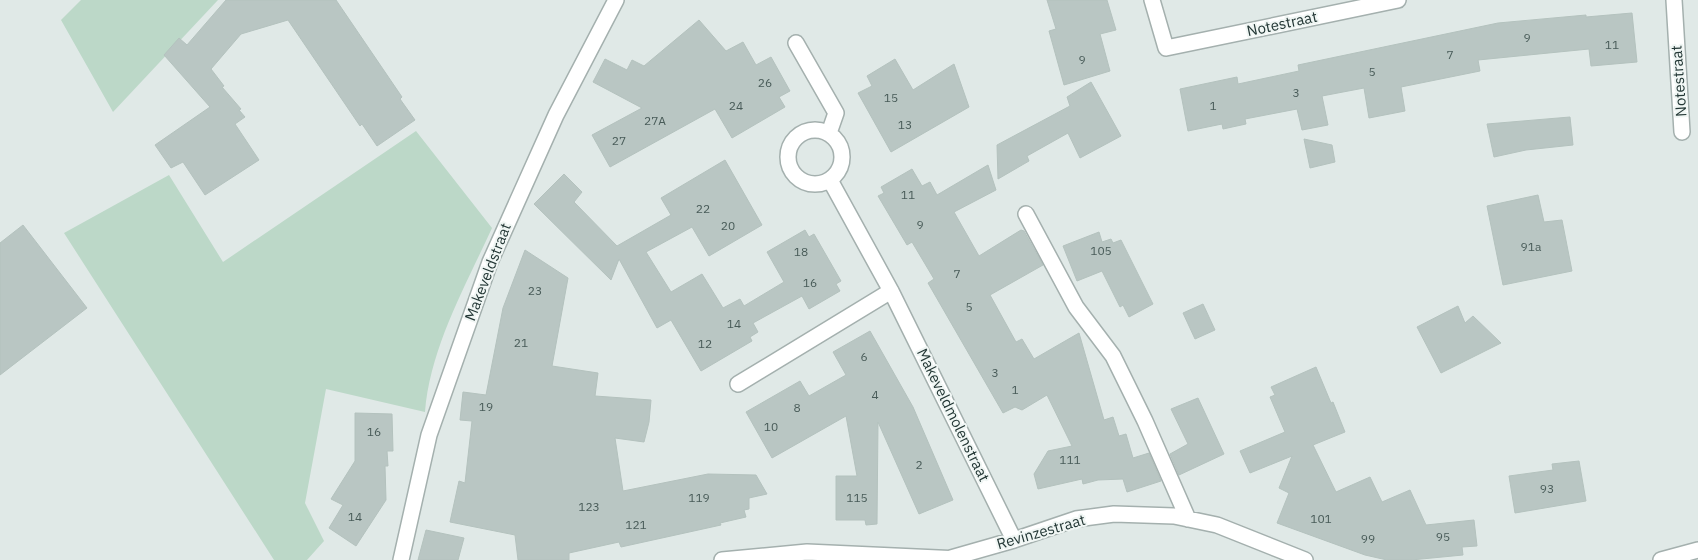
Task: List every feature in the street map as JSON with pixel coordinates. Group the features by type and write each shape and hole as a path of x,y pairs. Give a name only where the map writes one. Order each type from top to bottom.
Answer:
{"street":[{"name":"Makeveldstraat","path":"401,560 429,435 490,262 556,115 616,0"},
{"name":"Notestraat","path":"1152,0 1166,48 1398,0"},
{"name":"Notestraat","path":"1674,0 1682,132"},
{"path":"796,43 836,113 828,133"},
{"path":"817,129 828,133 837,141 842,151 842,162 838,172 830,180 821,184 804,182 790,170 787,159 789,147 796,137 806,131 817,129"},
{"name":"Makeveldmolenstraat","path":"830,180 891,291 1014,540"},
{"path":"1026,214 1076,307 1113,356 1145,420 1188,519"},
{"path":"738,384 891,291"},
{"name":"Revinzestraat","path":"951,558 1014,540 1076,519 1114,514 1174,516 1217,525 1305,560"},
{"path":"1661,560 1698,550"},
{"name":"Revinzestraat","path":"722,560 807,552 981,560"}],"green space":[{"path":"81,0 218,0 113,112 61,20"},
{"path":"416,131 492,228 460,295 441,341 428,388 425,412 326,389 305,503 324,541 307,560 274,560 64,233 169,175 223,262"}],"building":[{"path":"226,0 336,0 402,97 400,99 415,120 377,146 362,124 360,126 288,20 241,34 211,69 224,86 222,87 241,109 239,110 245,117 235,124 259,160 205,195 183,162 171,168 155,145 210,107 164,55 179,38 187,45"},
{"path":"1047,0 1107,0 1116,30 1100,34 1110,71 1064,85 1049,31 1056,29"},
{"path":"1632,13 1637,62 1591,66 1589,49 1478,60 1480,71 1401,87 1405,111 1369,118 1364,88 1322,96 1328,125 1302,130 1297,109 1245,119 1246,124 1223,129 1222,124 1188,131 1180,89 1237,77 1238,84 1299,71 1298,65 1498,23"},
{"path":"699,20 726,51 743,42 756,65 771,57 790,91 779,97 785,107 732,138 715,109 610,167 592,135 642,108 593,82 605,59 627,70 632,60 644,66"},
{"path":"895,59 913,90 954,64 969,107 891,152 858,93 872,86 867,76"},
{"path":"1091,82 1121,136 1080,158 1068,133 1027,156 1029,161 998,179 997,145 1070,106 1067,97"},
{"path":"1570,117 1573,145 1526,150 1494,157 1487,124"},
{"path":"1304,139 1332,145 1335,162 1310,168"},
{"path":"725,160 762,225 709,256 692,227 646,252 671,292 702,274 723,308 740,299 744,306 784,282 767,252 805,230 809,237 814,234 841,281 836,284 840,291 809,309 802,296 753,323 758,332 750,337 752,341 701,371 671,320 657,328 619,259 611,280 534,204 564,174 582,192 574,202 617,246 671,215 661,198"},
{"path":"988,165 996,190 954,212 979,256 1021,230 1024,231 1043,265 990,295 1016,342 1022,339 1034,359 1079,333 1104,420 1113,417 1119,436 1126,434 1133,458 1149,453 1161,481 1127,492 1123,479 1098,480 1083,484 1082,479 1038,489 1034,474 1048,451 1072,446 1047,395 1022,410 1015,407 1003,413 928,283 934,279 912,242 907,245 878,196 884,193 881,187 912,169 922,186 930,182 937,195"},
{"path":"1538,195 1544,222 1562,220 1572,271 1503,285 1487,206"},
{"path":"23,225 87,308 0,375 0,243"},
{"path":"1099,232 1102,242 1111,239 1113,243 1121,240 1153,304 1129,317 1123,305 1120,307 1102,271 1077,281 1063,246"},
{"path":"525,250 568,278 552,366 598,373 595,396 651,400 649,422 644,442 615,438 623,491 708,474 756,475 767,494 749,498 749,509 744,510 746,517 720,523 721,525 621,547 619,542 569,553 569,560 518,560 515,535 450,522 459,481 465,483 472,421 460,420 463,392 486,395 503,308"},
{"path":"1203,304 1215,330 1195,339 1183,313"},
{"path":"1458,306 1465,323 1473,316 1501,343 1441,373 1417,327"},
{"path":"870,331 913,407 953,500 919,514 878,422 877,524 866,525 865,520 836,520 836,476 857,476 846,416 772,458 746,412 800,381 809,396 846,375 833,352"},
{"path":"1316,367 1345,432 1313,445 1336,492 1370,477 1382,502 1410,490 1426,525 1474,520 1477,546 1462,547 1463,555 1411,560 1387,560 1365,555 1277,523 1289,493 1279,488 1292,456 1250,473 1240,451 1285,432 1270,397 1275,395 1271,387"},
{"path":"1198,398 1224,454 1179,475 1170,454 1188,444 1171,409"},
{"path":"355,413 392,414 393,451 387,451 388,466 385,466 386,500 356,546 329,528 343,505 331,499 355,461"},
{"path":"1579,461 1586,501 1515,513 1509,476 1553,470 1552,464"},
{"path":"426,530 464,538 458,560 418,560"}]}
